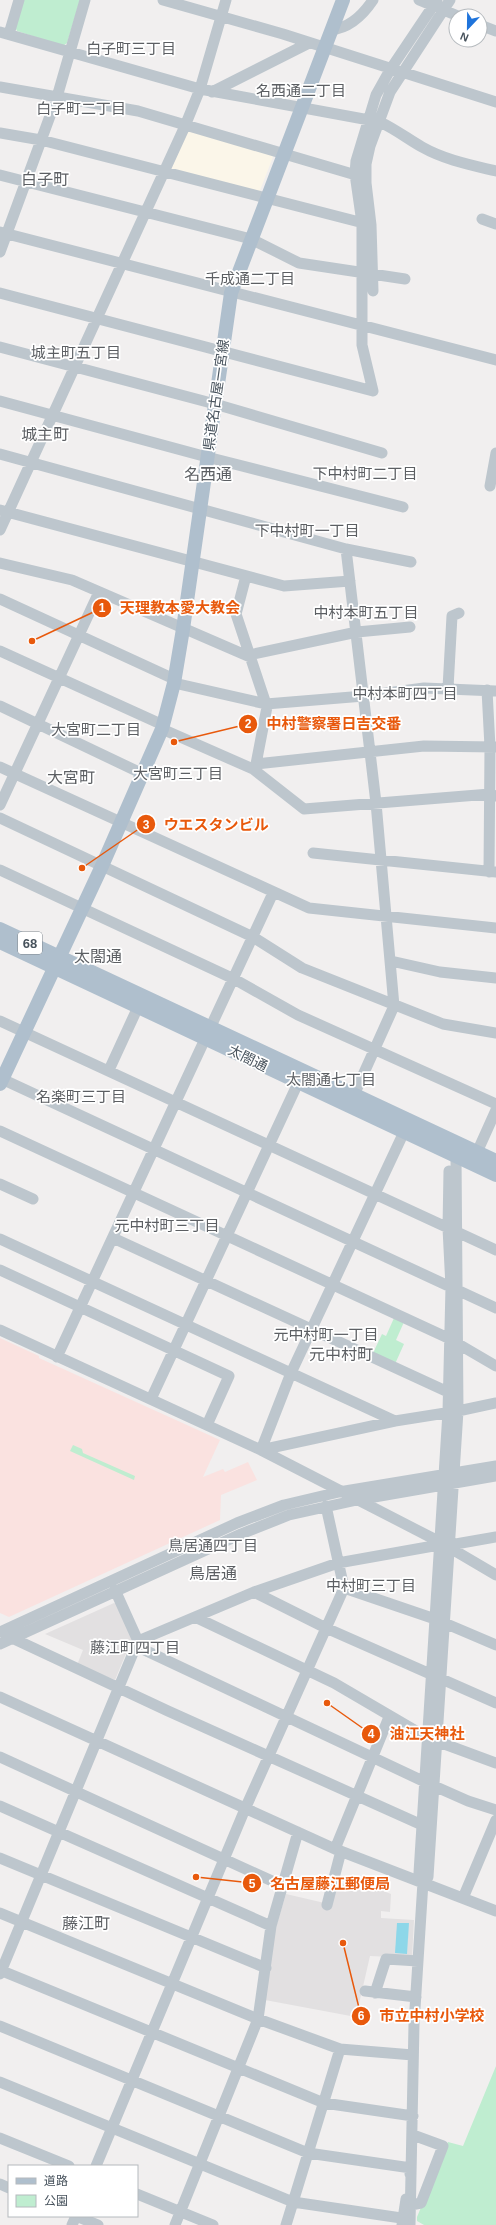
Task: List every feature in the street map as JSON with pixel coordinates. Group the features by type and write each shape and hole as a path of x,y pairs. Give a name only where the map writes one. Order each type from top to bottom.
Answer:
{"main road":[{"name":"県道名古屋一宮線","path":"1,1082 5,1062 24,1032 83,908 122,823 162,727 174,681 231,293 343,0"},
{"name":"太閤通","path":"0,929 138,1007 209,1034 354,1095 474,1158 496,1175"},
{"name":"太閤通","path":"0,942 57,962 209,1034 298,1083 453,1154 496,1161"}],"street":[{"path":"19,0 4,33 70,53 212,92 380,122 398,131 422,147 453,161 496,171"},
{"path":"0,252 3,233 25,181 57,97 85,0"},
{"path":"163,0 309,42 390,70 496,102"},
{"path":"0,530 4,511 31,462 185,126 200,89 226,0"},
{"path":"331,30 341,29 362,16 373,0"},
{"path":"419,0 437,5 448,11"},
{"path":"367,224 355,174 356,160 376,95 390,70 437,5 450,0"},
{"path":"0,293 373,391 362,345 362,326 368,274 366,164 370,146 390,92 402,73 437,5"},
{"path":"212,92 309,42"},
{"path":"0,87 138,111 366,178"},
{"path":"0,133 41,140 163,173 367,224"},
{"path":"0,175 251,239 299,263 405,279"},
{"path":"482,219 496,224"},
{"path":"3,233 231,293 496,360"},
{"path":"368,274 373,291"},
{"path":"0,348 215,404 382,453"},
{"path":"0,401 207,457 403,507"},
{"path":"490,486 496,453"},
{"path":"0,454 346,548 411,562"},
{"path":"4,511 192,563 284,586 350,581"},
{"path":"346,548 376,803 394,1006 354,1095"},
{"path":"0,563 72,580 182,630 250,656 357,632 410,627"},
{"path":"246,576 236,614 267,707 254,766"},
{"path":"0,805 99,592"},
{"path":"0,599 174,681 266,704 364,696 419,688 448,688 491,691 493,747 492,872 313,853"},
{"path":"448,688 452,616 459,613"},
{"path":"0,651 162,727 254,766 304,809 493,795"},
{"path":"0,706 143,774"},
{"path":"254,766 424,746 493,747"},
{"path":"0,767 273,893 309,908 496,928"},
{"path":"0,818 253,937 302,968 394,1006 443,1024 496,1033"},
{"path":"0,870 234,979 298,1015 496,1104"},
{"path":"57,1356 177,1103 273,893"},
{"path":"391,962 440,972 496,978"},
{"path":"108,1070 138,1007"},
{"path":"0,1021 496,1250"},
{"path":"1,1082 154,1150 496,1308"},
{"path":"151,1399 298,1083"},
{"path":"474,1158 496,1110"},
{"path":"0,1131 453,1341 496,1366"},
{"path":"261,1450 291,1373 404,1132"},
{"path":"423,1882 428,1877 435,1786 433,1741 453,1412 453,1154"},
{"path":"0,1184 33,1199"},
{"path":"0,1238 395,1421"},
{"path":"113,1238 448,1392"},
{"path":"0,1270 229,1376 207,1425"},
{"path":"0,1330 261,1450 339,1492 445,1545 496,1575"},
{"path":"453,1341 448,1392 453,1412"},
{"path":"261,1450 395,1421 453,1412 496,1403"},
{"path":"0,1644 115,1590 241,1534 289,1515 449,1479 496,1466"},
{"path":"0,1632 237,1523 284,1505 339,1492 449,1479 496,1476"},
{"path":"96,2165 244,1809 344,1588 326,1506"},
{"path":"413,2116 324,2103 152,2032 0,1972 137,1644 254,1592 338,1563 496,1537"},
{"path":"344,1588 440,1621 496,1645"},
{"path":"115,1590 137,1644 372,1758 425,1782 496,1810"},
{"path":"254,1592 326,1628 496,1703"},
{"path":"195,1617 334,1683 389,1717 433,1741 496,1763"},
{"path":"12,1638 118,1688 422,1825"},
{"path":"0,1696 244,1809 338,1850 496,1911"},
{"path":"327,1905 338,1850 357,1796 389,1717"},
{"path":"409,2222 413,2116 413,2055 423,1882 419,1874 425,1782 433,1741"},
{"path":"0,1757 283,1886"},
{"path":"0,1806 271,1926"},
{"path":"463,1898 495,1826"},
{"path":"175,2225 258,2019 271,1926 298,1832"},
{"path":"0,1858 266,1968"},
{"path":"0,1913 258,2019 340,2049 413,2055"},
{"path":"416,1997 370,1992 386,1959 418,1960"},
{"path":"0,2026 308,2153 411,2168"},
{"path":"286,2225 340,2049"},
{"path":"0,2082 293,2202 409,2222"},
{"path":"411,2205 421,2203 443,2146 412,2135"},
{"path":"0,2138 67,2165"},
{"path":"409,2222 411,2205 411,2168"},
{"path":"138,2194 213,2225"},
{"path":"78,2217 98,2225"}],"shaded area":[{"path":"190,130 271,154 273,157 259,193 172,170 171,167 187,132"},
{"path":"0,1338 39,1356 39,1358 220,1440 203,1477 223,1469 225,1472 248,1462 257,1480 221,1495 220,1520 9,1617 0,1613"},
{"path":"114,1603 117,1604 132,1639 115,1680 77,1665 83,1650 45,1634"},
{"path":"335,1881 362,1889 365,1884 391,1894 390,1912 381,1911 381,1918 414,1920 412,1958 370,1956 356,2017 265,2000 275,1930 286,1894 329,1904"}],"green space":[{"path":"24,0 80,0 67,43 63,46 17,31 15,27"},
{"path":"394,1318 404,1322 396,1340 404,1344 395,1364 373,1353 382,1334 386,1336"},
{"path":"73,1445 82,1449 83,1453 135,1476 134,1480 70,1451"},
{"path":"496,2066 496,2225 424,2225 417,2221 417,2217 448,2142 463,2146"}],"water":[{"path":"397,1923 409,1923 407,1954 395,1953"}],"place":[{"name":"天理教本愛大教会","path":"32,641"},
{"name":"中村警察署日吉交番","path":"174,742"},
{"name":"ウエスタンビル","path":"82,868"},
{"name":"油江天神社","path":"327,1703"},
{"name":"名古屋藤江郵便局","path":"196,1877"},
{"name":"市立中村小学校","path":"343,1943"}],"district":[{"name":"白子町三丁目","path":"131,48"},
{"name":"名西通二丁目","path":"301,90"},
{"name":"白子町二丁目","path":"81,108"},
{"name":"白子町","path":"45,179"},
{"name":"千成通二丁目","path":"250,278"},
{"name":"城主町五丁目","path":"76,352"},
{"name":"城主町","path":"45,434"},
{"name":"下中村町二丁目","path":"365,473"},
{"name":"名西通","path":"208,474"},
{"name":"下中村町一丁目","path":"307,530"},
{"name":"中村本町五丁目","path":"366,612"},
{"name":"中村本町四丁目","path":"405,693"},
{"name":"大宮町二丁目","path":"96,729"},
{"name":"大宮町三丁目","path":"178,773"},
{"name":"大宮町","path":"71,777"},
{"name":"太閤通","path":"98,956"},
{"name":"太閤通七丁目","path":"331,1079"},
{"name":"名楽町三丁目","path":"81,1096"},
{"name":"元中村町三丁目","path":"167,1225"},
{"name":"元中村町一丁目","path":"326,1334"},
{"name":"元中村町","path":"341,1354"},
{"name":"鳥居通四丁目","path":"213,1545"},
{"name":"鳥居通","path":"213,1573"},
{"name":"中村町三丁目","path":"371,1585"},
{"name":"藤江町四丁目","path":"135,1647"},
{"name":"藤江町","path":"86,1923"}]}
